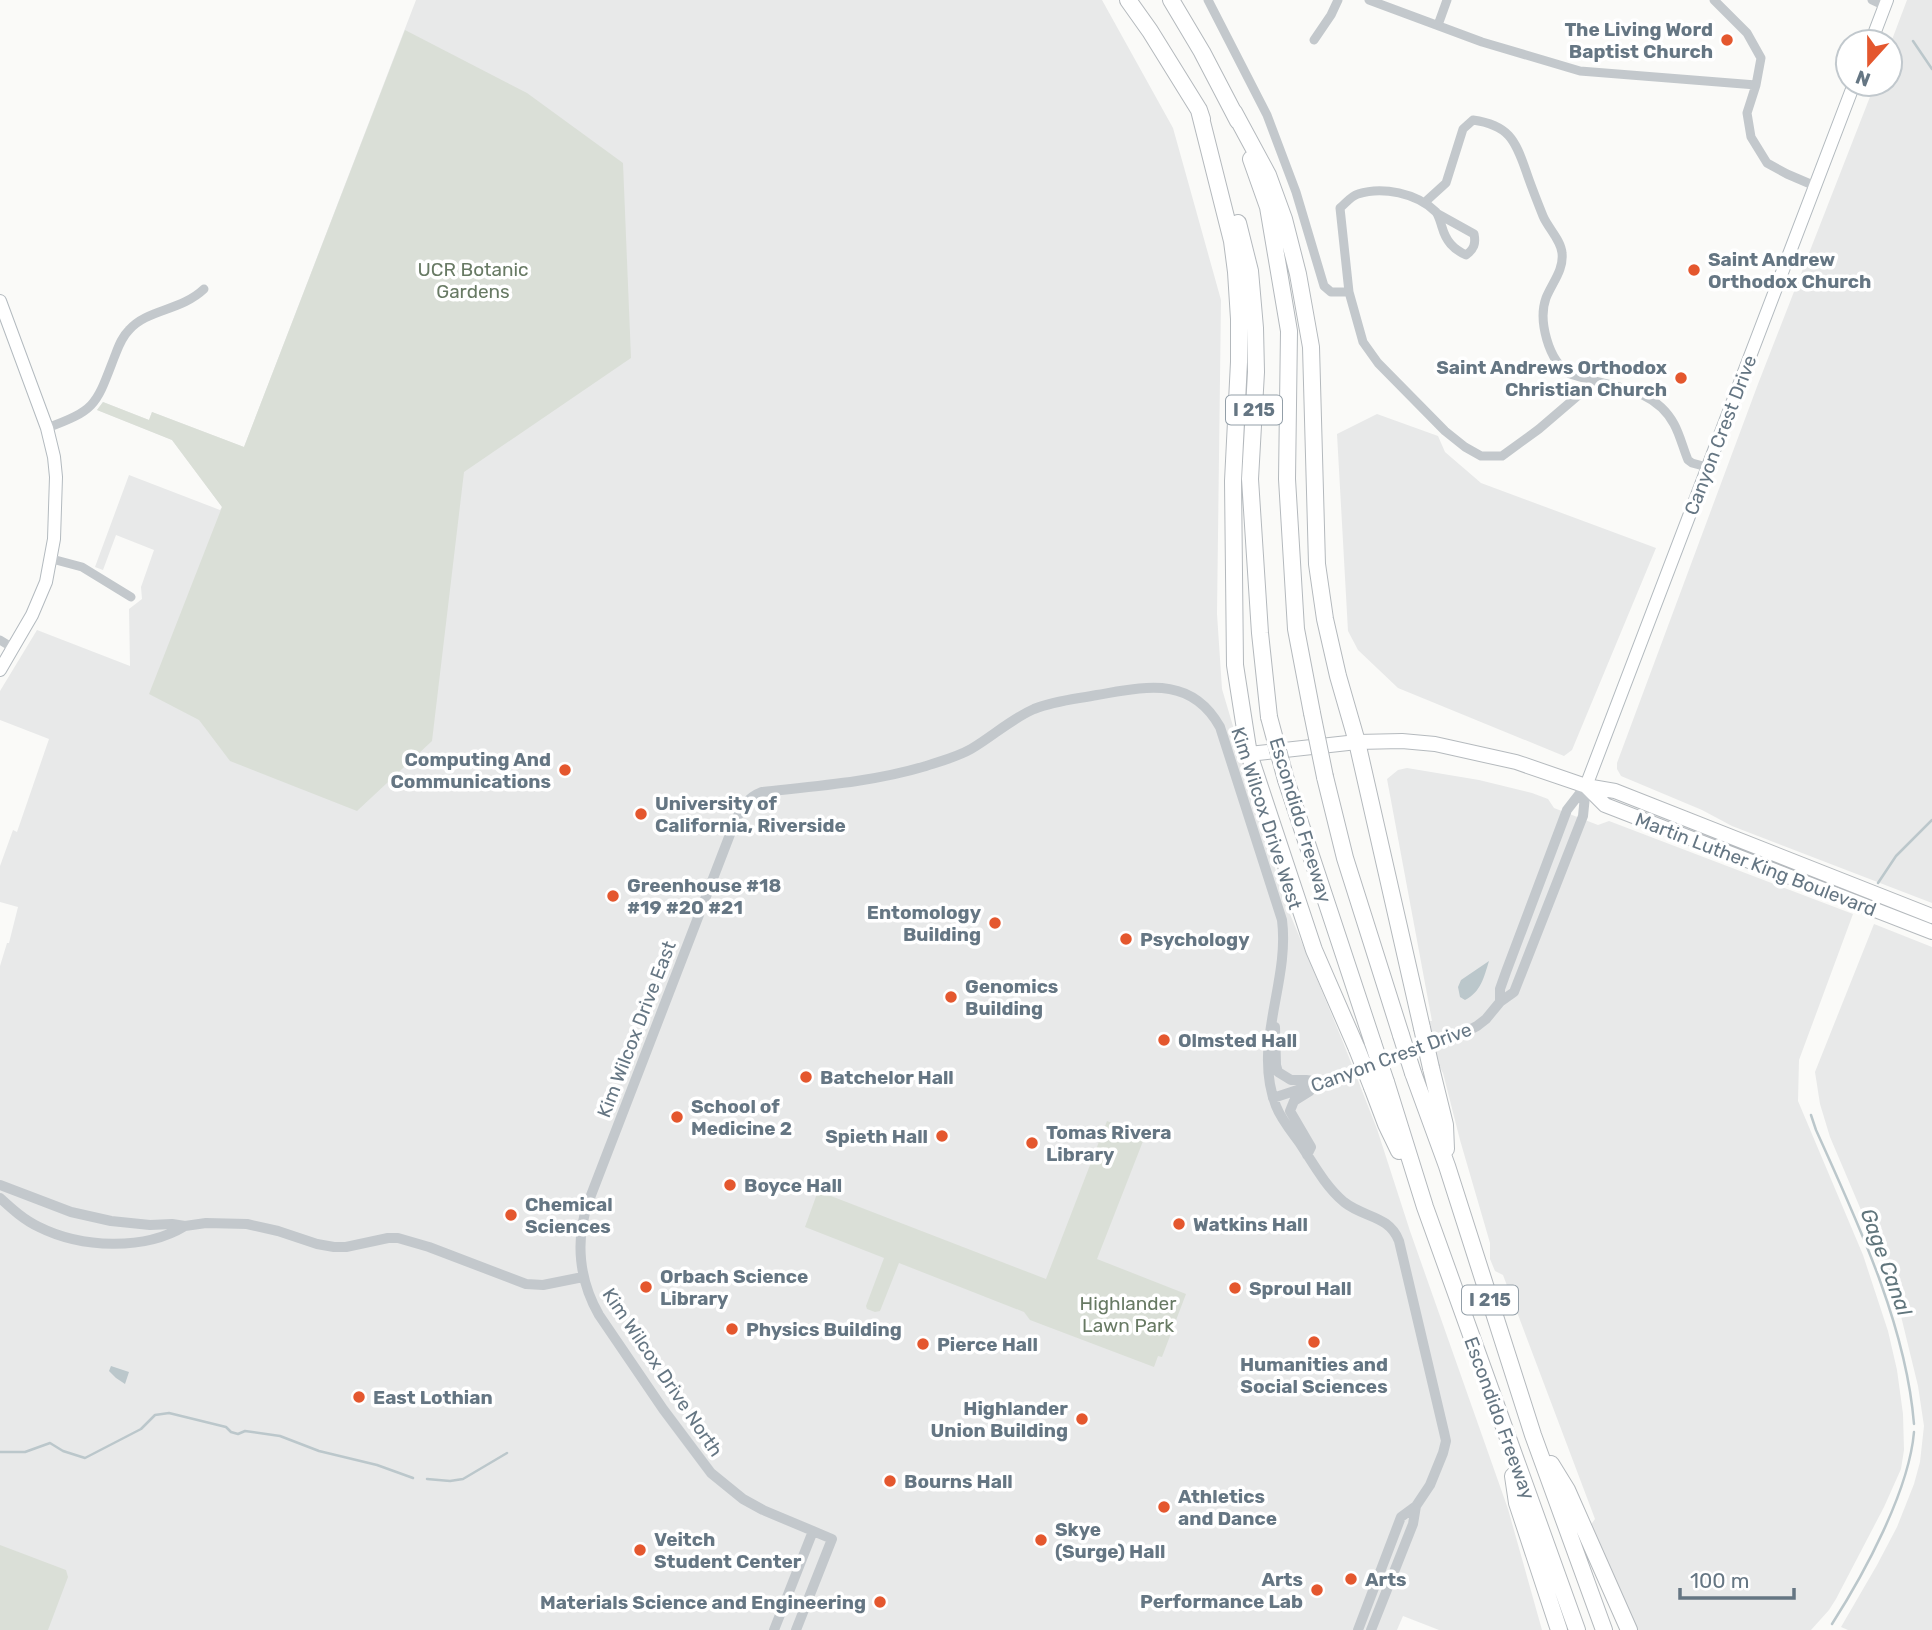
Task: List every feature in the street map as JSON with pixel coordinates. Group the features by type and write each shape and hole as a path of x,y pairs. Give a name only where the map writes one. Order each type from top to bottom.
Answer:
{"highway":[{"name":"Escondido Freeway","path":"1128,0 1199,110 1235,210 1250,271 1256,372 1251,479 1260,634 1269,717 1286,780 1373,1043 1379,1085 1577,1630"},
{"name":"Escondido Freeway","path":"1171,0 1234,112 1268,207 1289,331 1287,479 1296,629 1325,777 1345,858 1533,1435 1604,1630"},
{"path":"1199,110 1232,241 1236,272 1239,362 1233,481 1236,665 1250,754 1314,950 1357,1049 1379,1085"},
{"path":"1234,112 1268,175 1284,219 1298,274 1311,347 1317,564 1325,619 1357,742 1445,1125 1447,1166"},
{"path":"1533,1435 1567,1490 1629,1630"},
{"path":"1508,1442 1517,1503 1559,1630"}],"main road":[{"path":"1876,28 1886,3"},
{"name":"Canyon Crest Drive","path":"1586,786 1849,98"},
{"path":"0,302 47,428 56,477 55,520 46,582 32,615 0,670"},
{"name":"Martin Luther King Boulevard","path":"1250,754 1357,742 1402,741 1453,748 1516,762 1586,786 1615,791 1932,916"},
{"name":"Martin Luther King Boulevard","path":"1586,786 1605,805 1932,932"}],"street":[{"path":"1209,0 1269,121 1296,192 1321,280 1331,292 1349,292"},
{"path":"1314,40 1338,0"},
{"path":"1369,0 1507,50 1580,71 1756,85"},
{"path":"1438,25 1447,0"},
{"path":"1714,0 1748,33 1761,58 1747,113 1751,137 1767,163 1815,186"},
{"path":"1872,0 1886,3"},
{"path":"1424,203 1446,183 1463,129 1473,120 1489,122 1503,130 1518,147 1544,218 1562,251 1560,271 1542,310 1548,345 1562,370 1636,391 1656,402 1675,425 1688,460 1707,467"},
{"path":"1438,214 1444,235 1454,249 1466,255 1473,250 1476,242 1474,234 1412,198 1381,190 1355,195 1340,208 1349,292 1363,342 1378,363 1445,431 1481,456 1502,456 1539,429 1588,387 1592,380"},
{"path":"47,428 74,418 91,407 100,394 120,343 132,326 146,317 182,304 204,289"},
{"path":"51,559 82,567 131,597"},
{"path":"0,640 13,648"},
{"name":"Kim Wilcox Drive West","path":"748,799 762,792 868,780 925,766 968,750 1015,719 1056,702 1152,687 1188,694 1207,708 1220,727 1282,920 1283,951 1267,1048 1273,1098 1282,1117 1331,1190 1343,1202 1394,1230 1399,1241 1446,1441 1433,1479 1416,1506 1400,1519 1357,1630"},
{"name":"Canyon Crest Drive","path":"1500,1002 1500,989 1567,810 1586,786"},
{"name":"Canyon Crest Drive","path":"1273,1098 1467,1033 1514,992 1583,816 1586,786"},
{"name":"Kim Wilcox Drive East","path":"583,1277 580,1241 587,1206 734,824 748,799"},
{"path":"1274,1007 1278,1072 1291,1080 1324,1082"},
{"path":"1307,1155 1311,1147 1291,1114 1291,1108 1299,1097 1324,1082"},
{"path":"0,1185 83,1216 131,1224 247,1224 334,1247 398,1238 526,1284 543,1285 583,1277"},
{"path":"0,1198 38,1227 82,1240 111,1243 143,1240 173,1233 185,1226"},
{"name":"Kim Wilcox Drive North","path":"583,1277 587,1292 599,1315 702,1463 723,1485 743,1499 832,1539 796,1630"},
{"name":"Kim Wilcox Drive West","path":"1371,1630 1413,1524 1416,1506"},
{"path":"774,1630 813,1531"}],"shaded area":[{"name":"University of California, Riverside","path":"416,0 1102,0 1173,128 1221,300 1217,614 1222,689 1285,902 1377,1129 1508,1509 1542,1630 1439,1630 1403,1616 1397,1630 0,1630 0,966 18,907 0,902 0,866 13,830 17,832 49,739 0,720 0,691 37,630 130,666 129,609 142,599 141,587 154,550 116,535 103,570 95,567 129,475 220,510 222,507 172,440 97,410 103,402 149,420 152,412 244,447"},
{"path":"1907,0 1932,0 1932,903 1732,826 1702,810 1621,776 1617,769 1758,384 1870,98 1904,98 1904,28 1896,28"},
{"path":"1377,414 1438,436 1445,452 1481,483 1656,548 1572,750 1564,756 1398,688 1358,650 1348,631 1337,434"},
{"path":"1407,768 1479,780 1532,793 1548,799 1554,808 1598,825 1609,821 1853,914 1799,1060 1798,1101 1863,1255 1888,1331 1903,1414 1904,1450 1901,1469 1884,1507 1836,1599 1811,1630 1638,1630 1590,1526 1595,1519 1503,1275 1495,1271 1490,1259 1490,1243 1443,1073 1437,1062 1427,1021 1432,1021 1387,779 1398,770"},
{"path":"1874,924 1932,947 1932,1630 1848,1630 1841,1627 1897,1527 1920,1462 1924,1426 1918,1386 1900,1312 1878,1250 1830,1137 1820,1104 1815,1072"},
{"path":"1489,961 1475,993 1465,1000 1460,997 1458,987 1461,980"},
{"path":"111,1366 129,1372 125,1384 109,1371"}],"green space":[{"name":"UCR Botanic Gardens","path":"405,30 527,93 623,163 631,358 464,472 432,741 357,811 230,761 199,720 149,694 222,507 172,440 97,410 103,402 149,420 152,412 244,447"},
{"name":"Highlander Lawn Park","path":"1107,1121 1145,1136 1097,1259 1186,1294 1162,1357 1158,1356 1154,1367 1030,1320 1024,1312 899,1263 880,1311 867,1309 884,1258 805,1227 818,1191 1046,1279"},
{"path":"0,1545 66,1570 68,1577 48,1630 0,1630"}],"waterway":[{"path":"1913,41 1932,69"},
{"name":"Gage Canal","path":"1878,883 1896,856 1932,820"},
{"name":"Gage Canal","path":"1811,1115 1863,1237 1890,1311 1909,1386 1914,1424"},
{"path":"0,1452 25,1452 50,1443 63,1451 85,1458 141,1429 155,1415 169,1413 226,1427 238,1434 245,1431 280,1436 319,1451 377,1465 413,1478"},
{"name":"Gage Canal","path":"1832,1624 1858,1581 1883,1531 1904,1480 1914,1432"},
{"path":"427,1479 463,1479 507,1453"}],"place":[{"name":"The Living Word Baptist Church","path":"1727,40"},
{"name":"Saint Andrew Orthodox Church","path":"1694,270"},
{"name":"Saint Andrews Orthodox Christian Church","path":"1681,378"},
{"name":"Computing And Communications","path":"565,770"},
{"name":"University of California, Riverside","path":"641,814"},
{"name":"Greenhouse #18 #19 #20 #21","path":"613,896"},
{"name":"Entomology Building","path":"995,923"},
{"name":"Psychology","path":"1126,939"},
{"name":"Genomics Building","path":"951,997"},
{"name":"Olmsted Hall","path":"1164,1040"},
{"name":"Batchelor Hall","path":"806,1077"},
{"name":"School of Medicine 2","path":"677,1117"},
{"name":"Spieth Hall","path":"942,1136"},
{"name":"Tomas Rivera Library","path":"1032,1143"},
{"name":"Boyce Hall","path":"730,1185"},
{"name":"Chemical Sciences","path":"511,1215"},
{"name":"Watkins Hall","path":"1179,1224"},
{"name":"Orbach Science Library","path":"646,1287"},
{"name":"Sproul Hall","path":"1235,1288"},
{"name":"Physics Building","path":"732,1329"},
{"name":"Humanities and Social Sciences","path":"1314,1342"},
{"name":"Pierce Hall","path":"923,1344"},
{"name":"East Lothian","path":"359,1397"},
{"name":"Highlander Union Building","path":"1082,1419"},
{"name":"Bourns Hall","path":"890,1481"},
{"name":"Athletics and Dance","path":"1164,1507"},
{"name":"Skye (Surge) Hall","path":"1041,1540"},
{"name":"Veitch Student Center","path":"640,1550"},
{"name":"Arts","path":"1351,1579"},
{"name":"Arts Performance Lab","path":"1317,1590"},
{"name":"Materials Science and Engineering","path":"880,1602"}]}
